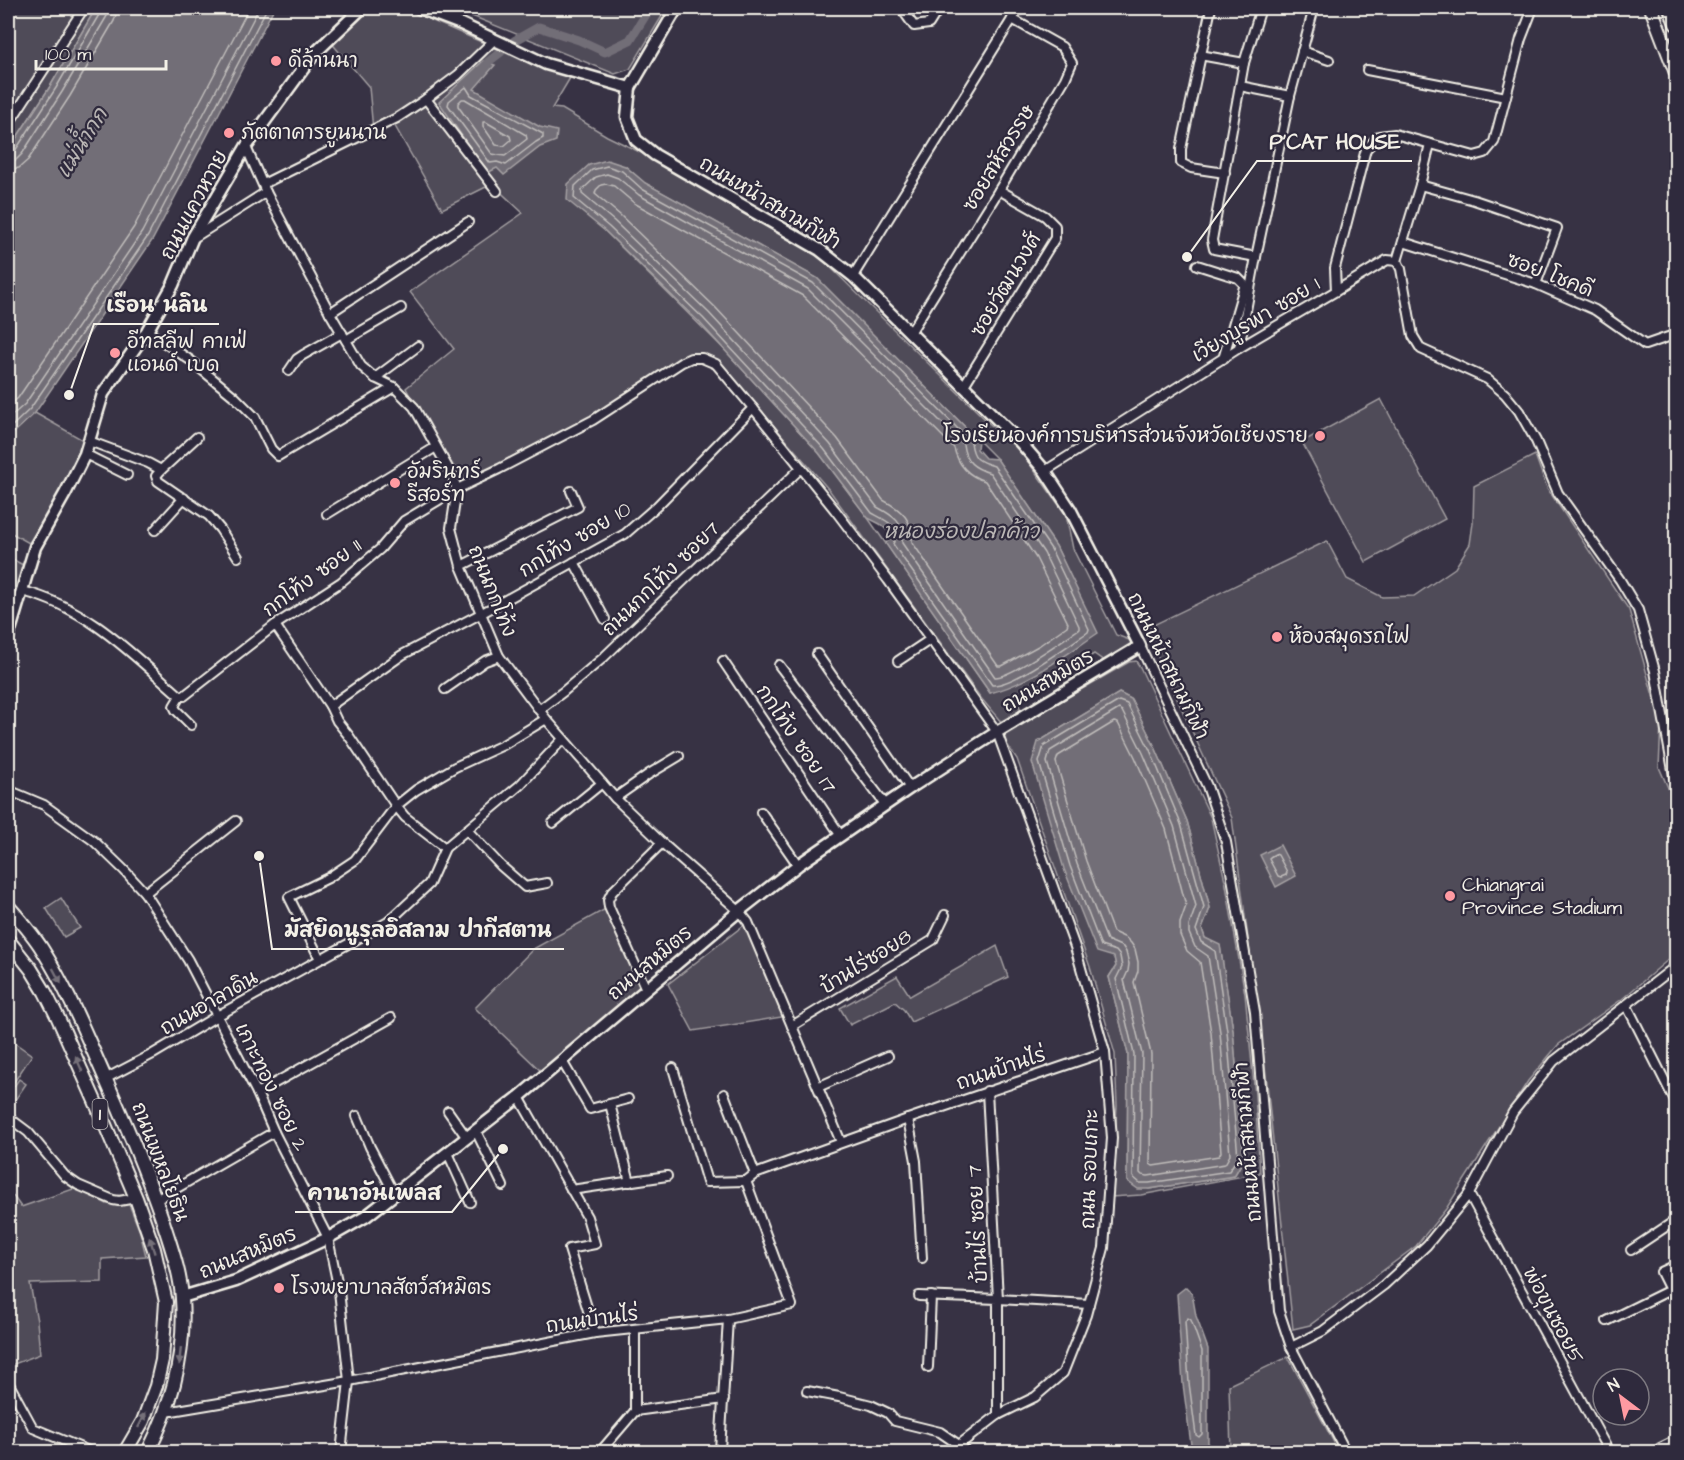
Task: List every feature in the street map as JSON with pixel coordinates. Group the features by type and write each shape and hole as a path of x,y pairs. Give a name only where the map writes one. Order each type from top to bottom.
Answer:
{"main road":[{"path":"1652,8 1677,74"},
{"path":"1670,8 1677,24"},
{"path":"8,900 26,927"},
{"name":"ถนนพหลโยธิน","path":"8,906 40,946 74,1008 130,1132 173,1253 182,1297 182,1334 178,1369 166,1412 148,1452"},
{"name":"ถนนพหลโยธิน","path":"8,939 31,969 58,1018 136,1198 154,1249 166,1302 162,1360 156,1386 143,1421 124,1452"},
{"path":"8,947 20,956"},
{"path":"166,1302 182,1297"}],"street":[{"path":"8,125 84,8"},
{"name":"ถนนแควหวาย","path":"8,637 35,547 85,454 103,394 147,331 173,285 193,237 246,147 315,54 362,8"},
{"path":"419,8 546,64 630,88 677,8"},
{"path":"901,8 914,26 929,24 939,8"},
{"path":"854,276 1019,8"},
{"path":"1211,8 1181,149 1181,163 1191,168 1225,173"},
{"path":"1256,257 1214,249 1212,240 1244,63 1261,8"},
{"path":"1239,348 1290,96 1314,8"},
{"name":"เวียงบูรพา ซอย 1","path":"1045,471 1239,348 1336,291 1335,268 1366,149 1379,136 1395,134 1474,156 1485,153 1494,142 1521,39 1533,8"},
{"name":"ซอยสหัสวรรษ","path":"910,333 999,190 1065,79 1072,63 1062,47 1012,19"},
{"path":"263,184 397,118 459,75 494,40"},
{"path":"1302,51 1329,60"},
{"path":"1200,55 1244,63"},
{"path":"1367,70 1506,97"},
{"path":"1240,86 1290,96"},
{"name":"ถนนหน้าสนามกีฬา","path":"630,88 627,117 636,140 655,155 820,250 854,276 963,387 1021,442 1045,471 1070,509 1140,646 1207,786 1226,842 1255,1012 1279,1311 1291,1347 1346,1452"},
{"path":"426,99 497,191"},
{"path":"1430,144 1397,261 1401,269 1413,336 1421,349 1487,379 1505,394 1519,411 1536,441 1558,493 1620,580 1638,610 1655,671 1677,787"},
{"path":"246,147 266,192 330,313 361,366 375,378 394,387 414,407 452,475 457,489"},
{"path":"1420,185 1474,200 1557,228 1536,284"},
{"name":"ซอยวัฒนวงศ์","path":"963,387 1055,238 1055,226 1046,216 999,190"},
{"path":"193,237 266,192"},
{"path":"330,313 468,222"},
{"name":"ซอย โชคดี","path":"1403,242 1536,284 1595,310 1645,345 1677,333"},
{"path":"1336,291 1387,260 1397,261"},
{"path":"1197,266 1238,278 1244,284 1223,359"},
{"path":"289,370 303,355 401,308"},
{"path":"147,331 190,360 235,397 255,417 271,449 278,456 394,387"},
{"path":"375,378 418,346"},
{"name":"กกโท้ง ซอย 11","path":"184,695 275,625 341,582 380,549 404,521 457,489 592,420 691,358 702,358 716,364 753,408"},
{"name":"ถนน รอบเกาะ","path":"753,408 835,510 997,732 1075,947 1105,1052 1112,1138 1104,1248 1089,1304 1063,1373 1035,1397 998,1415 956,1449"},
{"name":"กกโท้ง ซอย 10","path":"330,706 402,655 625,534 640,522 753,408"},
{"path":"197,437 156,476 158,481 209,516 238,557"},
{"path":"89,441 161,470"},
{"path":"327,514 436,447"},
{"path":"85,454 127,475"},
{"name":"ถนนกกโท้ง ซอย7","path":"539,710 603,658 801,468"},
{"name":"ถนนกกโท้ง","path":"457,489 451,528 461,566 499,656 546,719 615,798 739,911"},
{"path":"461,566 578,507 572,491"},
{"path":"155,530 184,498"},
{"path":"574,562 605,619"},
{"path":"22,591 42,596 75,611 111,636 184,695 175,704 176,710 191,725"},
{"path":"275,625 330,706 336,721 349,736 396,806 405,817 445,848"},
{"path":"898,661 931,639"},
{"name":"ถนนสหมิตร","path":"182,1297 236,1281 327,1238 365,1217 519,1098 739,911 798,866 885,804 997,732 1140,646"},
{"path":"817,654 910,788"},
{"path":"445,689 485,661 499,656"},
{"name":"กกโท้ง ซอย 17","path":"723,661 841,836"},
{"path":"779,665 885,804"},
{"path":"320,959 289,897 328,878 355,860 396,806 416,790 455,767 503,745 546,719"},
{"name":"ถนนอาลาดิน","path":"105,1079 388,922 429,884 445,848 520,785 563,739"},
{"path":"615,798 679,756"},
{"path":"553,824 602,783"},
{"name":"เกาะทอง ซอย 2","path":"8,790 44,805 94,841 145,893 188,960 257,1093 327,1238 339,1291 349,1381 341,1452"},
{"path":"761,812 798,866"},
{"path":"145,893 236,821"},
{"path":"467,830 501,866 525,887 547,883"},
{"path":"646,989 609,907 608,900 612,892 662,843"},
{"path":"739,911 748,922 841,1143"},
{"name":"บ้านไร่ซอย8","path":"792,1026 933,940 945,915"},
{"path":"1291,1347 1323,1331 1384,1285 1427,1245 1469,1194 1513,1112 1554,1061 1677,966"},
{"path":"1627,1006 1677,1103"},
{"path":"257,1093 391,1018"},
{"name":"ถนนบ้านไร่","path":"166,1412 349,1381 595,1333 728,1319 792,1305 746,1181 755,1174 841,1143 1105,1052"},
{"path":"818,1087 888,1056"},
{"path":"562,1061 590,1109 628,1099"},
{"path":"673,1068 707,1182 746,1181"},
{"name":"บ้านไร่ ซอย 7","path":"987,1091 998,1299 1089,1304"},
{"path":"724,1094 755,1174"},
{"path":"519,1098 587,1217 595,1244 569,1249 595,1333"},
{"path":"610,1104 630,1182"},
{"path":"448,1111 472,1135 503,1186"},
{"path":"357,1116 395,1195"},
{"path":"8,1117 28,1132 71,1181 105,1198 119,1201 136,1198"},
{"path":"908,1119 916,1161 922,1258"},
{"path":"156,1200 274,1132"},
{"path":"448,1153 470,1202"},
{"path":"572,1190 667,1176"},
{"name":"พ่อขุนซอย5","path":"1469,1194 1609,1452"},
{"path":"1631,1250 1677,1220"},
{"path":"1608,1321 1670,1290 1661,1272 1677,1265"},
{"path":"919,1296 998,1299 998,1415"},
{"path":"928,1367 930,1296"},
{"path":"720,1450 728,1319"},
{"path":"600,1452 635,1411 635,1330"},
{"path":"8,1382 33,1428 91,1452"},
{"path":"807,1391 871,1405 888,1413 895,1421 940,1432 956,1449 966,1452"},
{"path":"635,1411 724,1399"},
{"path":"1660,1448 1677,1440"}],"shaded area":[{"path":"8,8 96,8 51,85 8,151"},
{"path":"362,8 403,8 570,78 552,108 562,109 607,136 650,157 819,256 1022,453 1066,515 1073,549 1116,635 1132,641 1130,646 1107,663 1094,654 1018,699 1021,713 1002,723 980,697 830,491 718,361 716,364 687,360 593,420 457,489 406,388 454,349 410,292 523,213 492,184 442,209 392,121 373,130 369,87 329,40","holes":["625,166 645,183 817,278 997,459 1056,546 1097,633 990,693 868,518 819,453 722,347 605,231"]},
{"path":"475,8 667,8 630,69 615,74 472,16"},
{"path":"1381,399 1445,519 1366,562 1302,442"},
{"path":"35,413 83,440 68,480 29,543 8,531 8,438"},
{"path":"1535,455 1547,488 1629,610 1661,724 1659,767 1676,806 1676,953 1622,999 1558,1045 1528,1081 1446,1209 1416,1246 1310,1325 1293,1329 1266,1074 1232,818 1145,629 1327,541 1347,579 1382,597 1414,596 1455,568 1470,544 1474,486"},
{"path":"8,557 23,565 8,618"},
{"path":"1136,661 1140,667 1211,818 1226,885 1245,994 1260,1173 1141,1195 1111,1197 1117,1106 1115,1054 1090,967 1017,759 1004,740 1004,735 1129,662","holes":["1119,693 1131,699 1187,821 1210,908 1202,929 1205,938 1220,946 1233,1030 1244,1159 1234,1176 1149,1189 1127,1181 1128,1054 1109,977 1116,966 1114,957 1038,742"]},
{"path":"61,898 80,928 64,937 46,908"},
{"path":"609,907 646,989 545,1075 475,1008 533,949"},
{"path":"748,922 788,1016 693,1031 668,984"},
{"path":"997,946 1008,977 911,1022 904,1010 895,1002 850,1025 840,1008 897,976 910,996"},
{"path":"12,1041 32,1055 8,1091 8,1048"},
{"path":"19,1079 26,1084 15,1100 8,1095"},
{"path":"76,1188 107,1204 129,1204 146,1256 102,1259 102,1282 30,1284 40,1354 9,1366 8,1189 21,1207"},
{"path":"1288,1357 1339,1452 1231,1452 1229,1385"}],"water":[{"name":"แม่น้ำกก","path":"96,8 274,8 153,239 35,413 8,438 8,151 51,85"},
{"path":"483,61 495,65 474,89 540,127 557,131 556,141 540,147 504,175 497,168 489,172 476,157 439,102"},
{"name":"หนองร่องปลาค้าว","path":"607,160 625,166 645,183 817,278 978,440 977,449 985,458 997,459 1056,546 1098,633 1033,676 990,693 886,544 890,533 880,524 868,518 819,453 699,322 605,231 567,200 568,184 589,165"},
{"path":"1119,693 1131,699 1187,821 1210,908 1202,929 1205,938 1220,945 1233,1030 1244,1159 1234,1176 1149,1189 1138,1189 1127,1181 1128,1054 1109,977 1116,966 1114,957 1097,952 1064,869 1032,762 1038,742"},
{"path":"1280,845 1296,876 1276,887 1260,855"},
{"path":"1186,1287 1192,1293 1196,1316 1208,1349 1208,1452 1192,1452 1183,1384 1177,1294"}],"waterway":[{"path":"514,41 539,27 579,40 605,52 630,40 650,8"},
{"path":"488,62 501,52"}],"place":[{"name":"ดีล้านนา","path":"276,61"},
{"name":"ภัตตาคารยูนนาน","path":"229,133"},
{"name":"P'CAT HOUSE","path":"1187,257"},
{"name":"อีทสลีฟ คาเฟ่ แอนด์ เบด","path":"115,353"},
{"name":"เรือน นลิน","path":"69,395"},
{"name":"โรงเรียนองค์การบริหารส่วนจังหวัดเชียงราย","path":"1320,436"},
{"name":"อัมรินทร์ รีสอร์ท","path":"395,483"},
{"name":"ห้องสมุดรถไฟ","path":"1277,637"},
{"name":"มัสยิดนูรุลอิสลาม ปากีสตาน","path":"259,856"},
{"name":"Chiangrai Province Stadium","path":"1450,896"},
{"name":"คานาอันเพลส","path":"503,1149"},
{"name":"โรงพยาบาลสัตว์สหมิตร","path":"279,1288"}]}
